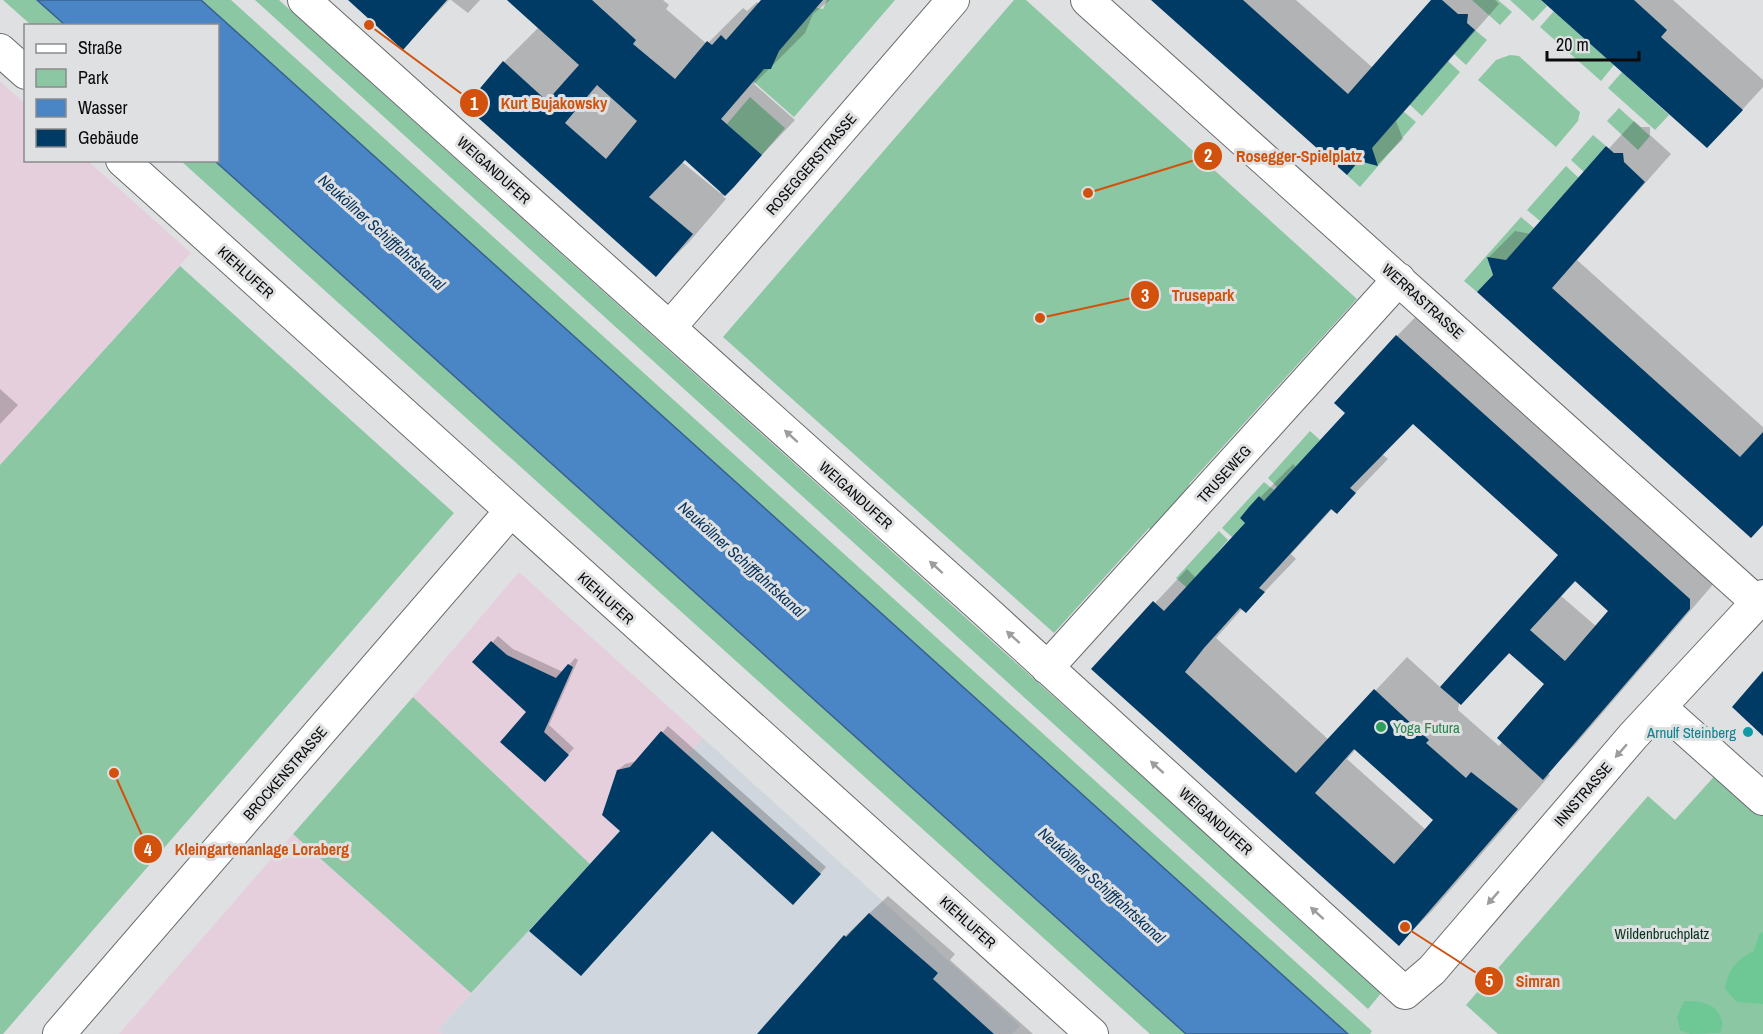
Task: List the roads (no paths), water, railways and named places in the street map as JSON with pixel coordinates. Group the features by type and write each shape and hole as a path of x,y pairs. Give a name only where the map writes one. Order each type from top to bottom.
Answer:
{"street":[{"name":"WEIGANDUFER","path":"304,0 670,327 1405,993"},
{"name":"ROSEGGERSTRASSE","path":"670,327 953,0"},
{"name":"WERRASTRASSE","path":"1088,0 1760,599"},
{"path":"0,50 24,72"},
{"name":"KIEHLUFER","path":"124,162 1092,1034"},
{"name":"TRUSEWEG","path":"1047,668 1399,279"},
{"name":"BROCKENSTRASSE","path":"59,1034 510,512"},
{"name":"INNSTRASSE","path":"1405,993 1432,970 1660,707 1760,599"},
{"path":"1660,707 1763,799"}],"water":[{"name":"Neuköllner Schifffahrtskanal","path":"37,0 201,0 1348,1034 1186,1034 216,162 219,162 219,24 64,24"}],"place":[{"name":"Kurt Bujakowsky","path":"369,25"},
{"name":"Rosegger-Spielplatz","path":"1088,193"},
{"name":"Trusepark","path":"1040,318"},
{"name":"Yoga Futura","path":"1381,727"},
{"name":"Arnulf Steinberg","path":"1748,732"},
{"name":"Kleingartenanlage Loraberg","path":"114,773"},
{"name":"Simran","path":"1405,927"}],"park label":[{"name":"Wildenbruchplatz","path":"1662,933"}]}
